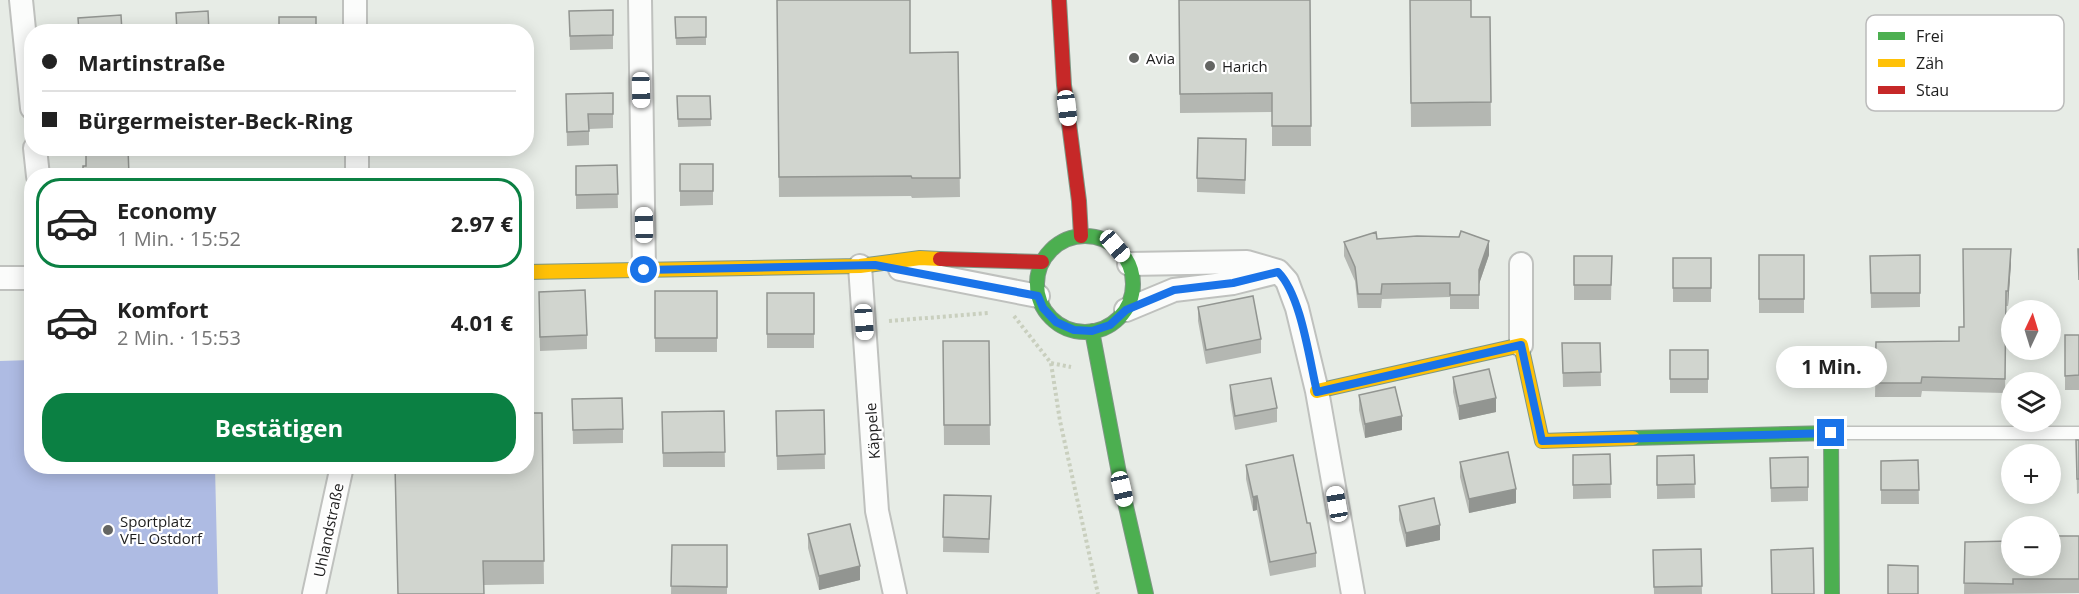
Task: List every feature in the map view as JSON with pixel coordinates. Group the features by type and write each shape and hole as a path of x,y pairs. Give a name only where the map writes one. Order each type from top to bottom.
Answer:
{"street":[{"path":"21,0 24,29"},
{"path":"355,0 355,24"},
{"path":"640,0 644,270"},
{"path":"1059,0 1064,85 1079,201 1081,236"},
{"path":"1126,310 1133,288 1129,264 1115,246 1098,237 1081,236 1062,242 1046,254 1037,280 1038,296 1043,308 1056,322 1074,330 1092,331 1110,325 1126,310 1174,290 1233,283 1278,272"},
{"path":"534,272 868,265 920,258 1042,262"},
{"path":"1129,264 1247,262 1278,272 1287,280 1298,308 1317,392 1353,594"},
{"path":"1521,264 1521,345 1542,441 1831,433 1832,594"},
{"path":"868,265 1038,296"},
{"name":"Käppele","path":"868,265 864,322 877,511 895,594"},
{"path":"0,278 24,278"},
{"path":"1092,331 1122,489 1146,594"},
{"path":"1317,392 1521,345"},
{"name":"Uhlandstraße","path":"314,594 340,474"}],"lane":[{"path":"1831,433 2079,433"}],"path":[{"path":"1010,311 1051,363 1060,421 1098,594"},
{"path":"864,322 999,312"}],"shaded area":[{"name":"Sportplatz VFL Ostdorf","path":"24,360 24,474 215,474 218,594 0,594 0,361"}],"building":[{"path":"777,0 910,0 910,53 958,52 960,178 779,177"},
{"path":"1179,0 1310,0 1311,126 1272,126 1272,93 1180,94"},
{"path":"1410,0 1471,0 1471,17 1490,17 1491,102 1411,103"},
{"path":"613,10 613,35 570,36 569,11"},
{"path":"208,11 209,24 177,24 176,13"},
{"path":"121,15 122,24 78,24 78,18"},
{"path":"279,17 316,17 316,24 279,24"},
{"path":"675,17 706,17 706,37 676,38"},
{"path":"613,93 613,114 588,114 589,131 567,132 566,94"},
{"path":"677,96 710,96 711,119 678,119"},
{"path":"1198,138 1246,139 1245,180 1197,178"},
{"path":"86,156 128,156 129,168 83,168 86,166"},
{"path":"680,164 713,164 713,191 680,191"},
{"path":"617,165 618,194 576,195 576,166"},
{"path":"1461,231 1489,241 1479,270 1479,295 1450,295 1450,283 1382,284 1381,294 1358,294 1355,267 1344,242 1376,232 1377,239 1417,236 1459,237"},
{"path":"1963,249 2011,249 2008,291 2006,291 2006,300 2001,300 2001,360 2005,360 2005,372 2001,372 2001,379 1922,377 1921,383 1875,383 1876,342 1959,341 1959,327 1964,327"},
{"path":"1759,255 1804,255 1804,299 1759,299"},
{"path":"1920,255 1920,293 1871,293 1870,256"},
{"path":"1574,256 1612,256 1611,285 1574,285"},
{"path":"1673,258 1711,258 1711,288 1673,288"},
{"path":"585,290 587,335 540,337 539,292"},
{"path":"655,291 717,291 717,338 655,338"},
{"path":"767,293 814,293 814,334 767,334"},
{"path":"1253,296 1261,339 1206,350 1198,307"},
{"path":"2065,335 2079,335 2079,375 2065,376"},
{"path":"943,341 989,341 990,425 944,425"},
{"path":"1562,343 1600,343 1601,372 1563,373"},
{"path":"1670,350 1708,350 1708,379 1670,379"},
{"path":"1489,369 1496,398 1459,406 1453,377"},
{"path":"1271,378 1277,408 1235,416 1230,385"},
{"path":"1395,387 1402,416 1365,424 1359,395"},
{"path":"622,398 623,429 573,430 572,399"},
{"path":"824,410 825,454 777,456 776,411"},
{"path":"724,411 725,452 663,453 662,412"},
{"path":"534,413 542,413 544,561 483,561 484,594 398,594 395,474 534,474"},
{"path":"2076,440 2079,440 2079,479 2077,479"},
{"path":"1508,452 1516,489 1469,499 1460,462"},
{"path":"1610,454 1611,484 1573,485 1573,455"},
{"path":"1293,455 1307,523 1310,523 1316,553 1270,562 1257,496 1253,497 1246,465"},
{"path":"1694,455 1695,484 1657,485 1657,456"},
{"path":"1808,457 1808,487 1771,488 1770,458"},
{"path":"1918,460 1919,490 1881,490 1881,461"},
{"path":"944,495 991,496 989,539 943,537"},
{"path":"1434,498 1440,525 1406,533 1399,506"},
{"path":"850,524 860,566 819,576 808,534"},
{"path":"2061,536 2079,536 2079,579 2013,579 2013,584 1964,583 1965,542 2001,541 2001,576 2061,576"},
{"path":"672,545 727,545 727,587 671,586"},
{"path":"1813,548 1814,594 1772,594 1771,550"},
{"path":"1701,549 1702,586 1654,587 1653,550"},
{"path":"1888,565 1918,566 1918,594 1888,594"}],"traffic: fast":[{"path":"1085,236 1103,240 1119,250 1129,266 1133,284 1129,302 1119,318 1103,328 1085,332 1067,328 1051,318 1041,302 1037,284 1041,266 1051,250 1067,240 1085,236"},
{"path":"1092,331 1122,489 1146,594"},
{"path":"1633,438 1831,433 1832,594"}],"traffic: slow":[{"path":"534,272 860,266 920,258 940,259"},
{"path":"1317,391 1521,345 1542,441 1633,438"}],"traffic: jam":[{"path":"1059,0 1064,85 1079,201 1081,236"},
{"path":"940,259 1042,262"}],"place":[{"name":"Avia","path":"1134,58"},
{"name":"Harich","path":"1210,66"},
{"name":"Sportplatz VFL Ostdorf","path":"108,530"}],"route":[{"path":"644,270 875,265 1038,296 1043,308 1056,322 1074,330 1092,331 1110,325 1126,310 1174,290 1233,283 1278,272 1287,280 1298,308 1317,392 1521,345 1542,441 1831,433"}]}
